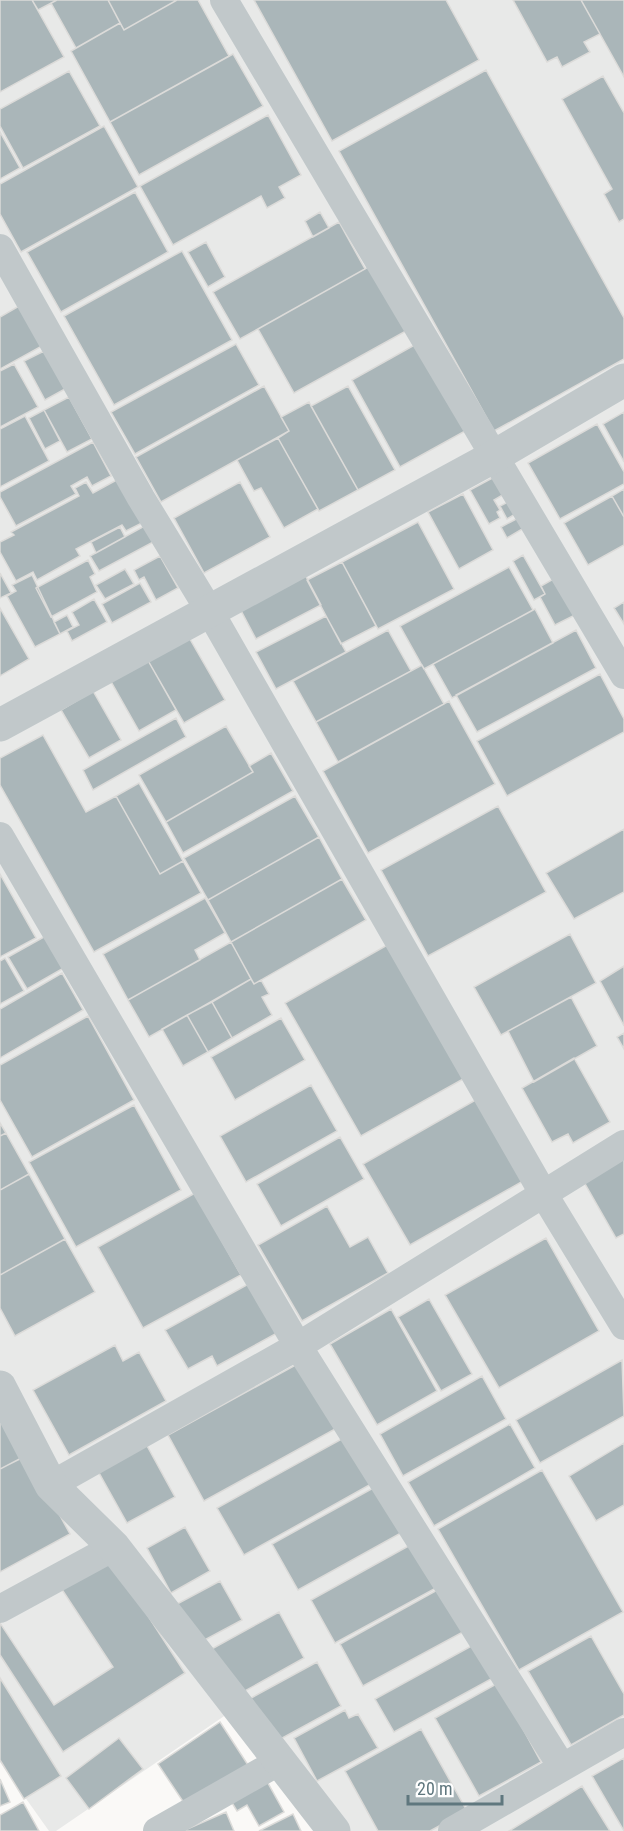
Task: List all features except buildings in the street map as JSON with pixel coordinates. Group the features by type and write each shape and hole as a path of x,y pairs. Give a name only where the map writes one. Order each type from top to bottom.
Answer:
{"street":[{"path":"224,0 624,675"},
{"path":"0,248 135,488 209,610 543,1193 624,1326"},
{"path":"0,725 493,457 624,380"},
{"path":"0,836 298,1346 562,1767"},
{"path":"51,1485 298,1346 624,1144"},
{"path":"0,1387 51,1485 114,1547 334,1831"},
{"path":"0,1609 114,1547"},
{"path":"452,1831 624,1732"},
{"path":"157,1831 280,1761"}],"shaded area":[{"path":"0,0 624,0 624,1831 335,1831 233,1710 56,1831 49,1831 0,1762"}]}
